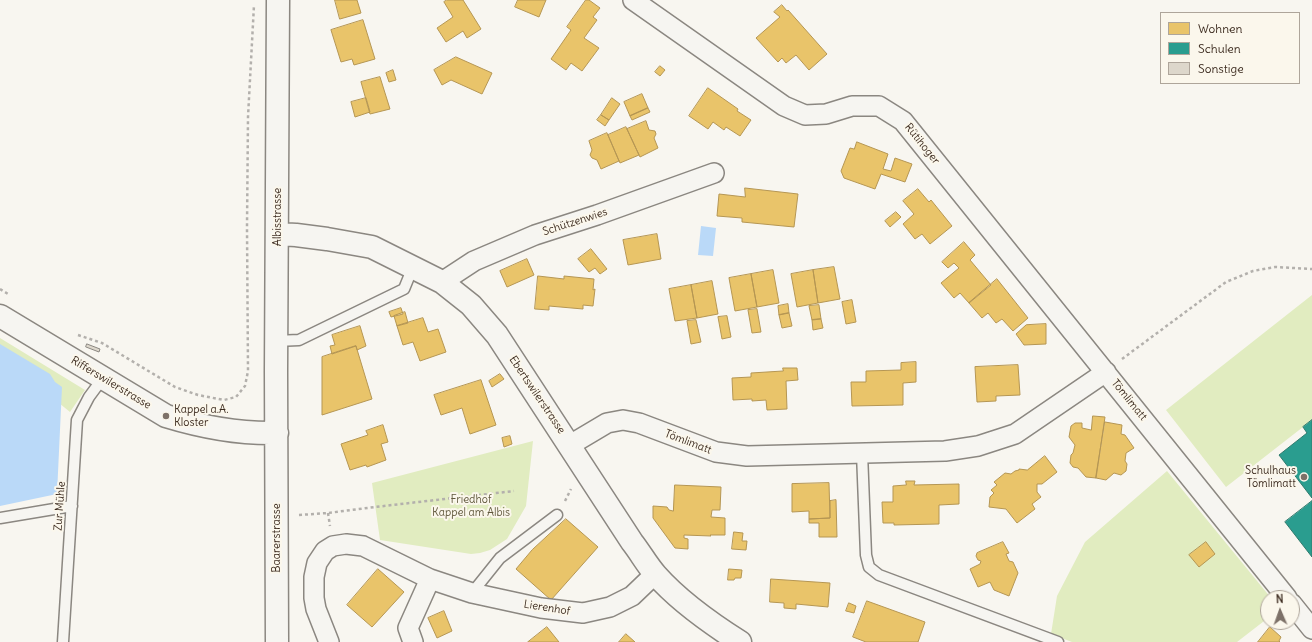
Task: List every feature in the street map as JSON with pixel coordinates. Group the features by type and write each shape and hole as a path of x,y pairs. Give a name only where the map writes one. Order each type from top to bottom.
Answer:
{"street":[{"name":"Albisstrasse","path":"277,433 276,341 278,234 278,0"},
{"name":"Rütihoger","path":"633,0 784,106 805,115 826,114 852,106 880,106 904,121 1106,372"},
{"name":"Schützenwies","path":"442,282 474,261 535,235 597,215 714,173"},
{"name":"Ebertswilerstrasse","path":"278,234 327,239 372,247 442,282 471,305 497,335 632,542 655,574 713,625 740,642"},
{"name":"Rifferswilerstrasse","path":"0,316 166,416 191,423 245,433 277,433"},
{"name":"Tömlimatt","path":"570,445 608,423 623,420 639,423 716,452 747,456 945,451 978,446 1015,434 1106,372 1281,590"},
{"name":"Baarerstrasse","path":"277,433 277,642"},
{"name":"Lierenhof","path":"329,642 320,622 314,598 314,577 317,563 325,551 333,546 346,544 363,546 430,579 472,593 541,608 583,613 610,607 632,596 655,574"},
{"path":"413,642 408,628 430,579"},
{"path":"1300,614 1312,629"}],"lane":[{"path":"276,341 299,340 404,289 413,267"},
{"name":"Zur Mühle","path":"63,642 77,420 89,397 103,378"},
{"path":"862,453 866,555 869,567 879,575 1058,642"},
{"path":"0,518 72,506"},
{"path":"472,593 500,558 557,515"}],"path":[{"path":"109,352 109,347 175,387 198,396 224,400 236,397 244,386 248,371 248,117 254,0"},
{"path":"1106,372 1226,282 1253,271 1275,267 1312,269"},
{"path":"155,381 160,378"},
{"path":"557,515 573,484"},
{"path":"298,515 328,513 514,491"}],"green space":[{"path":"1312,295 1312,420 1226,487 1166,410"},
{"path":"0,338 85,390 70,412 0,355"},
{"name":"Friedhof Kappel am Albis","path":"533,441 526,506 507,539 490,550 471,554 380,540 372,483"},
{"path":"1167,471 1264,590 1260,590 1260,624 1237,642 1072,642 1051,634 1057,596 1085,542"}],"water":[{"path":"701,226 716,228 713,256 698,255"},
{"path":"0,344 50,374 55,382 62,387 57,494 0,506"}],"building: Wohnen":[{"path":"335,0 357,0 361,13 340,19"},
{"path":"447,0 463,0 481,29 467,38 463,31 446,42 437,28 453,17 444,2"},
{"path":"518,0 546,0 539,17 515,7"},
{"path":"586,0 589,0 600,8 593,17 597,20 584,38 599,48 582,71 571,63 566,70 551,59 571,30 567,27"},
{"path":"782,5 827,54 809,70 796,55 786,63 782,58 778,62 756,38 780,17 774,12"},
{"path":"363,20 375,59 354,65 352,59 341,62 331,30"},
{"path":"456,57 492,73 482,94 451,80 442,85 434,70"},
{"path":"660,66 665,70 660,76 655,72"},
{"path":"393,70 396,80 389,82 386,73"},
{"path":"380,77 390,109 370,114 361,82"},
{"path":"708,88 751,120 740,136 726,127 724,130 713,122 708,129 689,116"},
{"path":"642,94 648,108 630,116 624,102"},
{"path":"366,98 370,112 355,117 351,102"},
{"path":"612,98 620,104 609,120 601,115"},
{"path":"648,108 650,112 632,120 630,116"},
{"path":"601,115 609,120 605,126 597,120"},
{"path":"646,121 649,130 655,131 656,134 654,138 658,148 640,157 627,129"},
{"path":"626,127 639,155 620,163 608,135"},
{"path":"607,133 619,161 601,169 597,160 592,158 590,155 592,150 589,141"},
{"path":"857,142 888,154 883,169 891,171 895,158 912,164 905,182 881,174 875,189 844,178 841,171 850,148 854,149"},
{"path":"745,188 798,194 794,227 742,222 742,218 717,216 719,194 745,197"},
{"path":"918,189 929,202 931,200 952,226 930,244 922,234 915,239 903,224 914,214 903,201"},
{"path":"896,212 901,217 890,227 885,221"},
{"path":"657,234 661,259 628,265 623,240"},
{"path":"964,242 975,255 970,260 991,285 969,303 960,293 954,298 941,283 959,268 954,263 948,268 942,262"},
{"path":"591,249 607,269 600,274 595,268 589,272 578,259"},
{"path":"527,259 534,275 507,287 500,271"},
{"path":"834,267 840,299 818,303 813,270"},
{"path":"773,270 779,303 757,307 751,274"},
{"path":"813,270 818,303 797,307 791,274"},
{"path":"751,274 757,307 735,311 729,278"},
{"path":"538,276 564,279 564,276 594,279 593,290 595,289 593,306 583,305 583,309 549,306 549,310 535,309"},
{"path":"997,279 1028,318 1013,331 1002,319 996,323 988,313 982,318 969,303"},
{"path":"712,281 718,314 697,318 691,285"},
{"path":"691,285 697,318 675,321 669,289"},
{"path":"852,300 856,322 846,324 842,302"},
{"path":"788,304 789,313 779,315 778,306"},
{"path":"819,305 821,319 812,320 809,306"},
{"path":"401,308 403,314 391,317 389,312"},
{"path":"757,309 761,332 752,333 748,310"},
{"path":"405,312 408,323 397,326 394,316"},
{"path":"789,313 792,326 782,328 779,315"},
{"path":"727,316 731,337 722,339 718,317"},
{"path":"423,318 428,332 438,329 446,352 420,361 413,342 403,345 397,326"},
{"path":"821,319 823,328 813,330 812,320"},
{"path":"696,320 701,342 691,344 687,321"},
{"path":"1046,324 1046,344 1024,345 1016,334 1026,325"},
{"path":"360,326 366,346 357,350 356,346 332,354 330,346 335,345 332,335"},
{"path":"356,346 372,399 322,415 322,357"},
{"path":"916,362 916,382 903,383 903,405 852,406 851,382 866,382 866,371 901,370 901,363"},
{"path":"1018,365 1020,395 996,396 996,401 977,402 975,367"},
{"path":"783,368 797,368 798,380 786,381 787,409 767,410 766,400 733,400 732,378 751,377 751,373 783,371"},
{"path":"500,374 504,379 492,387 489,381"},
{"path":"481,380 496,425 470,434 462,408 441,415 434,395"},
{"path":"1093,416 1105,417 1096,478 1086,477 1078,468 1073,467 1070,463 1075,445 1069,437 1071,426 1075,423 1082,423 1082,428 1091,430"},
{"path":"1105,422 1122,425 1121,434 1125,435 1134,448 1126,453 1126,471 1121,475 1114,473 1106,480 1096,478"},
{"path":"383,425 388,442 381,444 386,460 367,467 366,465 350,470 341,444 368,435 366,431"},
{"path":"510,436 512,444 504,447 502,438"},
{"path":"1045,456 1057,472 1042,484 1037,484 1037,492 1041,497 1032,504 1035,509 1017,523 1006,509 989,507 990,497 994,493 991,490 997,485 994,482 1005,473 1011,474 1019,469 1027,470"},
{"path":"906,481 915,481 914,485 959,484 959,504 939,505 939,524 894,525 894,523 883,523 882,502 893,502 893,486 906,485"},
{"path":"829,483 830,518 809,519 809,511 792,512 792,484"},
{"path":"675,485 721,487 720,510 712,510 711,517 725,518 725,535 684,535 684,538 688,539 688,549 675,548 653,518 653,506 667,507 669,510 673,511"},
{"path":"836,500 837,537 819,537 819,523 809,523 809,519 830,518 830,501"},
{"path":"566,519 598,547 551,600 516,569 532,550"},
{"path":"734,532 743,533 742,541 747,541 746,550 732,549"},
{"path":"1003,542 1009,553 1006,554 1009,561 1013,562 1018,573 1009,596 994,590 990,582 978,587 970,569 980,564 981,561 978,560 976,556 977,553"},
{"path":"1206,542 1215,554 1199,567 1189,555"},
{"path":"378,569 404,592 372,627 347,605"},
{"path":"729,569 742,570 741,578 728,580"},
{"path":"771,579 830,583 828,607 796,604 796,609 784,608 784,603 770,602"},
{"path":"867,601 925,622 918,642 866,642 853,637"},
{"path":"849,603 856,606 854,613 846,611"},
{"path":"444,611 452,631 437,638 428,618"},
{"path":"547,627 559,642 528,642"},
{"path":"1268,630 1273,630 1281,637 1280,642 1258,642"},
{"path":"626,634 635,642 619,642"}],"building: Schulen":[{"name":"Schulhaus Tömlimatt","path":"1312,420 1312,498 1279,455 1307,433 1303,427"},
{"name":"Schulhaus Tömlimatt","path":"1312,501 1312,557 1285,522"}],"building: Sonstige":[{"path":"87,344 100,349 99,352 86,347"}],"place":[{"name":"Kappel a.A. Kloster","path":"166,416"},
{"name":"Schulhaus Tömlimatt","path":"1304,477"}]}
